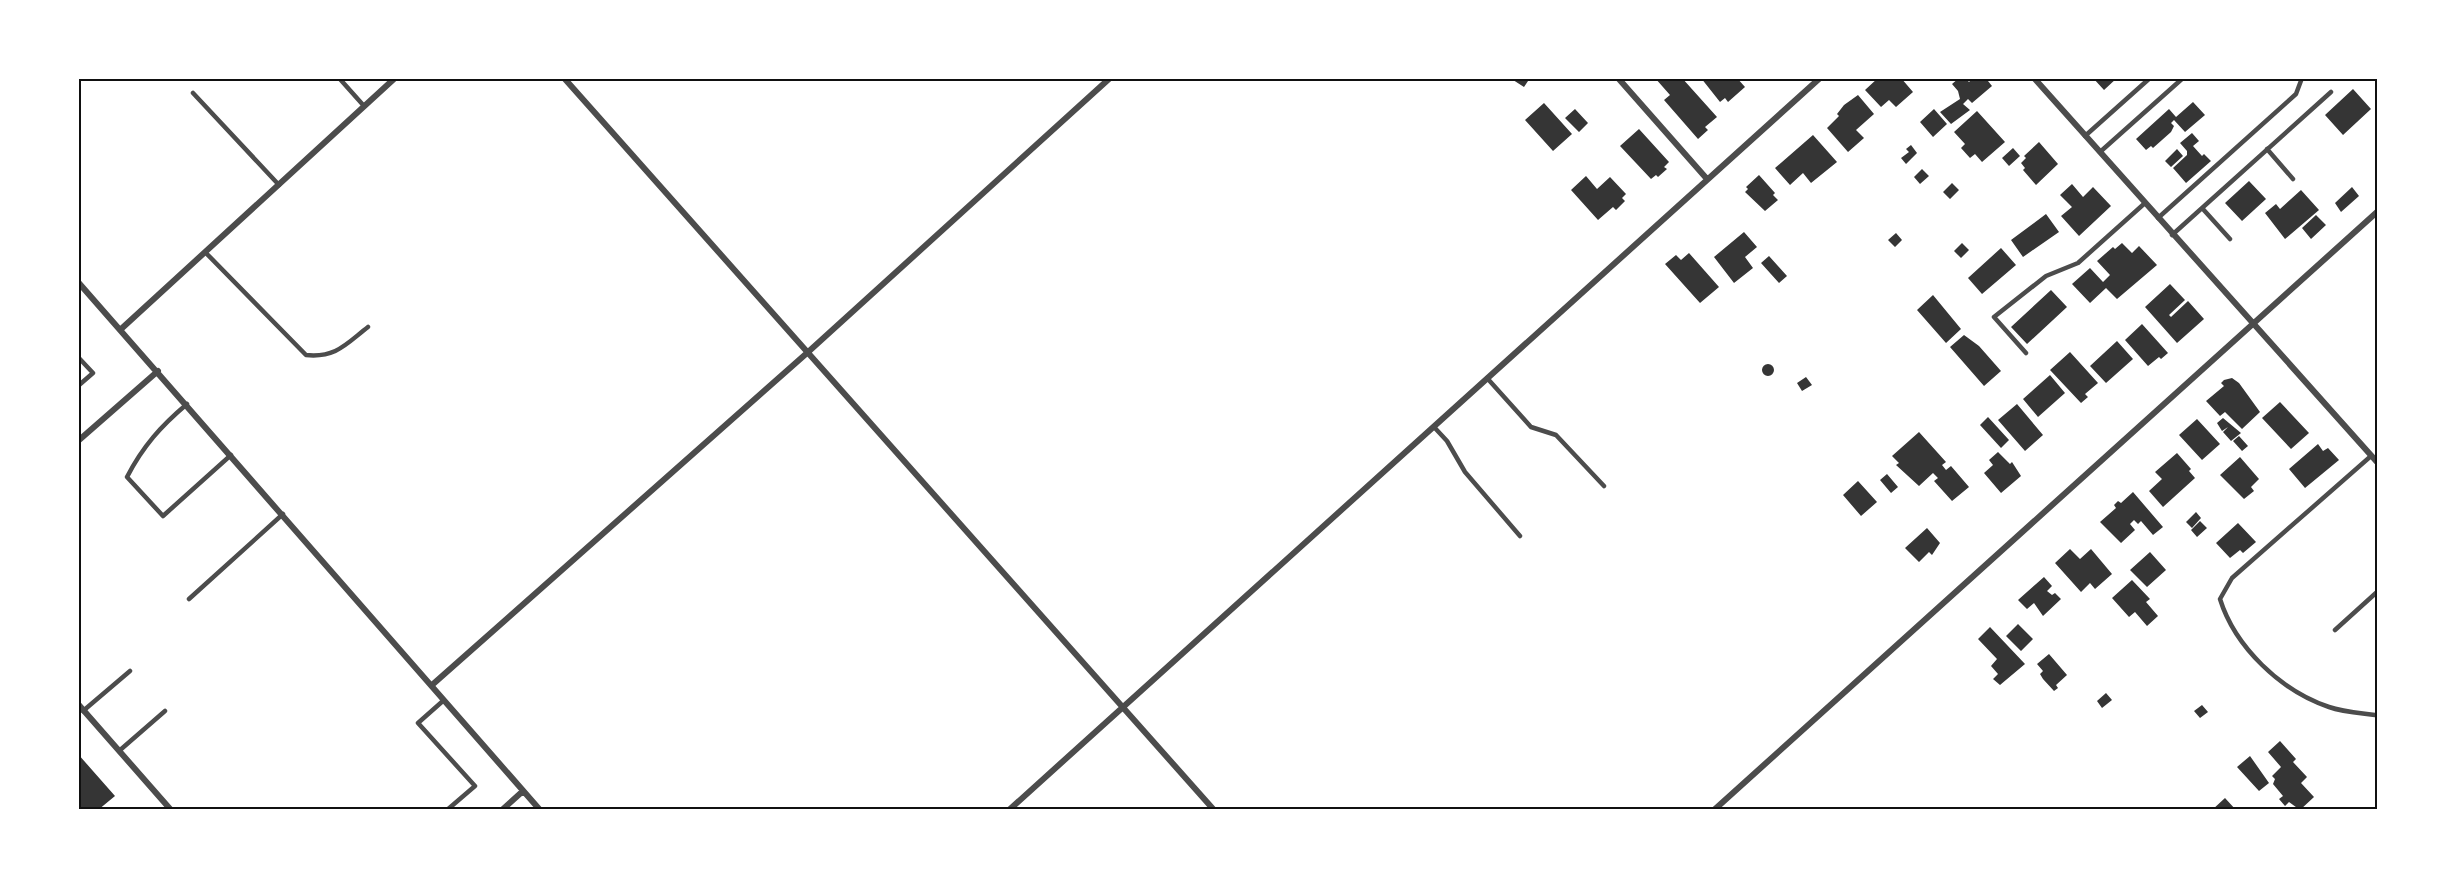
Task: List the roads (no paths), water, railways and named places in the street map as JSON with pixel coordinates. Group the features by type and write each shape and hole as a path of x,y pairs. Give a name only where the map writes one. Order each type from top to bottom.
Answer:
{"street":[{"path":"120,330 395,78"},
{"path":"564,78 1214,810"},
{"path":"432,685 807,353 1110,78"},
{"path":"1618,78 1707,179"},
{"path":"1009,810 1820,78"},
{"path":"2034,78 2252,325 2377,462"},
{"path":"1714,810 2377,212"},
{"path":"78,282 540,810"},
{"path":"78,441 158,371"},
{"path":"80,707 171,810"},
{"path":"502,810 523,791"}],"lane":[{"path":"339,78 364,106"},
{"path":"2085,136 2150,78"},
{"path":"2099,152 2183,78"},
{"path":"2158,218 2296,94 2302,78"},
{"path":"2172,235 2331,92"},
{"path":"194,93 279,185"},
{"path":"2267,149 2293,179"},
{"path":"2026,353 1994,317 2046,276 2078,263 2145,203"},
{"path":"2202,208 2230,239"},
{"path":"205,252 306,355 323,357 339,350 368,327"},
{"path":"78,357 93,374 78,386"},
{"path":"1487,378 1532,428 1556,435 1604,486"},
{"path":"187,404 156,431 140,452 128,477 163,516 231,455"},
{"path":"1434,427 1447,441 1465,472 1520,536"},
{"path":"2371,456 2232,578 2220,599 2226,618 2268,671 2294,690 2329,707 2375,715"},
{"path":"189,599 283,514"},
{"path":"2335,630 2377,592"},
{"path":"80,707 130,671"},
{"path":"444,699 418,723 475,786 447,810"},
{"path":"118,751 165,711"}]}
